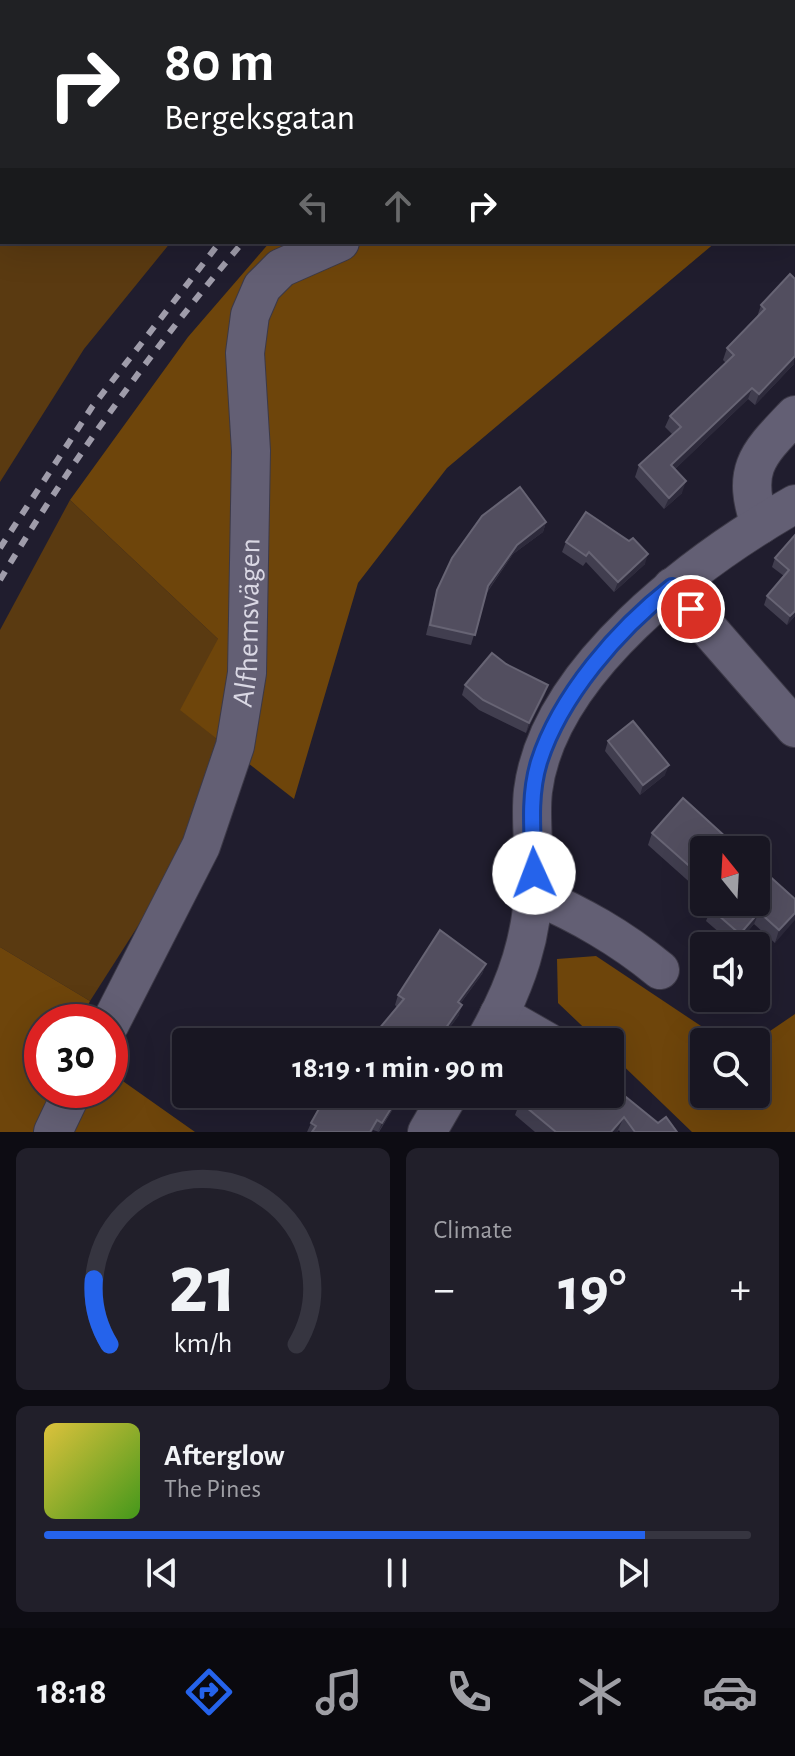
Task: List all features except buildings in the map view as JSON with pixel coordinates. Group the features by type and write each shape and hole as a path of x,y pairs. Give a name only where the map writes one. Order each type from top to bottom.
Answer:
{"street":[{"name":"Alfhemsvägen","path":"120,1004 201,846 235,746 247,673 251,451 245,353 250,315 262,287 281,268 335,244"},
{"path":"760,525 750,477 761,453 795,415"},
{"path":"492,1028 524,957 531,927 533,791 540,762 556,725 585,679 623,633 672,587 714,555 795,504"},
{"path":"672,587 795,728"},
{"path":"533,894 592,921 626,941 660,970"},
{"path":"53,1132 64,1108"},
{"path":"427,1132 441,1108"}],"shaded area":[{"path":"0,244 169,244 84,349 0,482"},
{"path":"268,244 714,244 447,468 358,583 294,799 180,710 218,639 70,500 188,337"},
{"path":"70,500 218,639 244,760 90,1001 0,947 0,630"},
{"path":"0,947 90,1001 89,1004 24,1004 24,1108 128,1108 128,1085 195,1132 0,1132"},
{"path":"596,956 704,1028 690,1028 690,1108 770,1108 770,1031 795,1014 795,1132 692,1132 624,1066 624,1028 584,1028 558,1003 557,959"}],"railway":[{"path":"0,548 92,407 218,244"},
{"path":"0,580 114,406 241,244"}],"route":[{"path":"534,873 533,791 540,762 556,725 585,679 623,633 661,596 672,587 691,609"}]}
